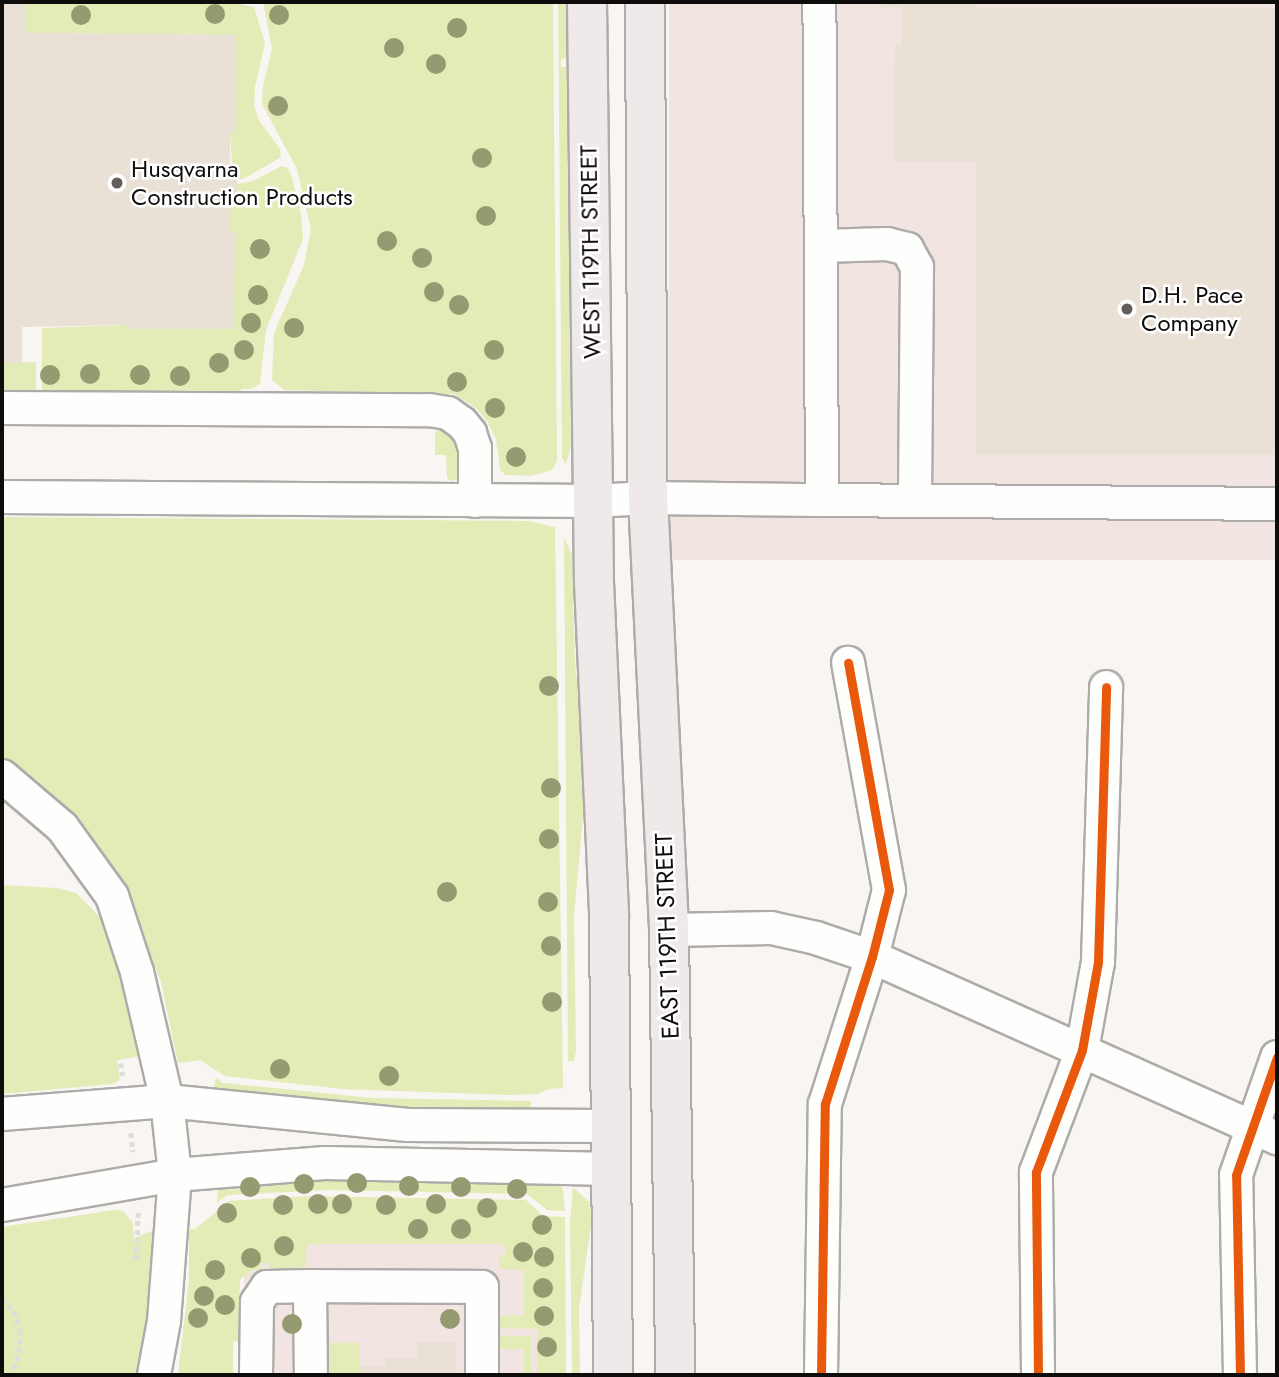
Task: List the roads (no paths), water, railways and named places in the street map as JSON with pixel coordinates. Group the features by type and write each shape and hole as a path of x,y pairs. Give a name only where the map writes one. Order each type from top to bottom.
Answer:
{"main road":[{"name":"WEST 119TH STREET","path":"587,2 593,501"},
{"path":"645,2 648,498"},
{"name":"EAST 119TH STREET","path":"648,498 669,930 675,1375"},
{"path":"593,501 609,918 613,1375"}],"street":[{"path":"819,2 822,500"},
{"path":"821,246 887,244 906,249 917,267 915,500"},
{"path":"2,408 429,410 448,413 470,433 474,448 474,501"},
{"path":"2,497 474,501 648,498 1277,504"},
{"path":"821,1375 825,1104 872,957 889,890 848,663"},
{"path":"1038,1375 1036,1172 1082,1049 1098,962 1106,687"},
{"path":"2,776 62,827 112,896 137,972 167,1101 175,1175 164,1321 154,1375"},
{"path":"669,930 771,928 816,938 872,957 1264,1132"},
{"path":"1240,1375 1236,1175 1264,1132 1277,1057"},
{"path":"2,1114 167,1101 408,1125 611,1126"},
{"path":"2,1205 175,1175 325,1163 612,1169"},
{"path":"310,1286 311,1375"},
{"path":"256,1375 257,1302 267,1287 310,1286 482,1287 482,1375"}],"place":[{"name":"Husqvarna Construction Products","path":"117,183"},
{"name":"D.H. Pace Company","path":"1127,309"}]}
